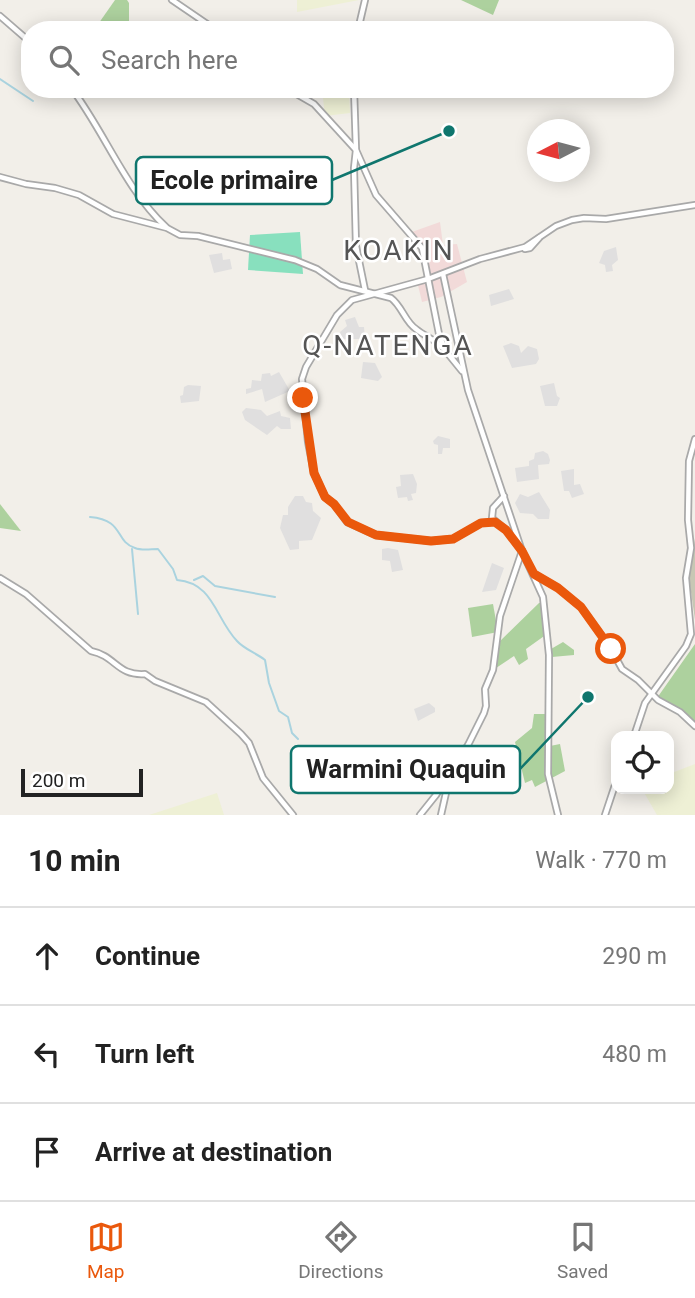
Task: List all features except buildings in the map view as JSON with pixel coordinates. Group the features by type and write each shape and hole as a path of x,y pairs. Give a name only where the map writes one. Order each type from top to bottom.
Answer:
{"street":[{"path":"172,0 203,21"},
{"path":"360,21 365,0"},
{"path":"0,16 21,35"},
{"path":"78,98 144,205 167,228"},
{"path":"304,98 314,104 356,150 376,195 422,248 439,334 445,350"},
{"path":"354,98 356,246 365,290"},
{"path":"0,177 79,195 113,214 167,228 180,235 198,236 295,260 317,269 340,285 391,298 397,302 416,329 428,335 445,350 463,371"},
{"path":"495,522 481,523 453,539 431,541 376,535 348,522 321,491 314,473 308,442 302,379 316,348 343,307 352,300 428,279 480,259 515,251 525,247 541,234 572,220 606,219 695,205"},
{"path":"443,274 463,371 522,551 544,602 549,655 548,774 558,815"},
{"path":"636,731 645,703 686,646 691,634 686,578 691,548 688,520 689,461 695,439"},
{"path":"504,496 493,508 492,518 506,530 522,551"},
{"path":"420,815 468,745 484,713 485,689 493,670 500,615 522,551"},
{"path":"534,574 558,588 581,607 622,669 658,700 680,712 695,726"},
{"path":"0,578 18,587 92,651 106,655 121,669 132,674 145,674 155,681 206,702 248,743 263,778 293,815"},
{"path":"441,815 450,771"},
{"path":"605,815 612,794"}],"shaded area":[{"path":"297,0 359,0 297,12"},
{"path":"323,98 349,98 350,113 325,116"},
{"path":"440,222 443,245 457,244 467,282 441,297 422,302 417,281 428,278 424,251 409,233"},
{"path":"616,247 618,260 612,265 613,271 606,272 605,265 599,263 604,251"},
{"path":"222,253 223,260 230,259 232,269 214,273 209,255"},
{"path":"509,289 514,299 491,306 489,295"},
{"path":"355,317 359,327 364,327 365,339 342,339 340,332 347,326 345,320"},
{"path":"511,343 519,346 521,353 528,346 537,349 539,359 536,364 512,368 503,346"},
{"path":"363,362 375,363 382,377 378,381 361,378"},
{"path":"279,372 290,391 265,402 262,389 246,394 246,389 251,388 252,380 261,381 262,374 270,373 271,376"},
{"path":"554,383 560,398 557,406 545,406 540,386"},
{"path":"188,385 201,386 199,401 181,403 180,396"},
{"path":"246,408 261,410 267,416 280,411 281,416 290,418 291,429 277,426 267,435 245,420 242,412"},
{"path":"438,436 450,439 450,448 443,448 442,454 438,454 438,445 433,441"},
{"path":"543,451 548,454 550,460 549,464 538,465 539,479 517,482 515,468 529,466 535,453"},
{"path":"574,469 574,485 580,484 584,494 572,498 569,491 564,491 561,471"},
{"path":"413,474 417,484 416,493 411,494 413,500 408,501 407,497 398,498 396,487 401,486 400,475"},
{"path":"539,492 550,510 549,519 538,519 533,514 520,513 515,503 520,494 528,497"},
{"path":"295,496 303,496 306,502 312,503 313,511 321,518 312,540 299,541 299,549 290,550 280,528 283,515 288,515 288,507"},
{"path":"695,538 695,620 689,578"},
{"path":"382,549 398,550 403,570 392,572 390,561 382,560"},
{"path":"492,563 504,568 496,590 482,592"},
{"path":"429,703 435,708 435,712 418,721 414,709"},
{"path":"695,764 695,815 657,815 645,794 674,794 674,772"},
{"path":"217,793 224,815 149,815"}],"green space":[{"path":"115,0 127,0 129,21 100,21"},
{"path":"461,0 499,0 493,15"},
{"path":"300,232 303,274 248,270 250,235"},
{"path":"0,504 21,531 0,528"},
{"path":"544,602 547,634 526,649 528,659 519,665 514,656 493,670 497,644 539,603"},
{"path":"493,604 498,632 472,637 468,608"},
{"path":"563,642 574,650 574,655 552,657 551,649"},
{"path":"695,644 695,726 680,712 657,698"},
{"path":"534,714 550,714 550,746 560,744 565,771 535,787 532,780 525,783 515,742 532,728"}],"waterway":[{"path":"0,79 21,93"},
{"path":"28,98 33,101"},
{"path":"90,517 109,522 128,545 144,550 158,549 173,569 177,580 199,588 206,595 237,641 265,660 269,683 279,711 288,717 292,733 298,739"},
{"path":"132,549 138,614"},
{"path":"194,580 203,576 215,586 275,597"}],"place":[{"name":"Ecole primaire","path":"449,131"},
{"name":"Warmini Quaquin","path":"588,697"}],"district":[{"name":"KOAKIN","path":"399,250"},
{"name":"Q-NATENGA","path":"388,345"}],"route":[{"path":"303,398 314,473 325,497 348,522 376,535 431,541 453,539 481,523 495,522 506,530 522,551 534,574 551,583 581,607 611,649"}]}
